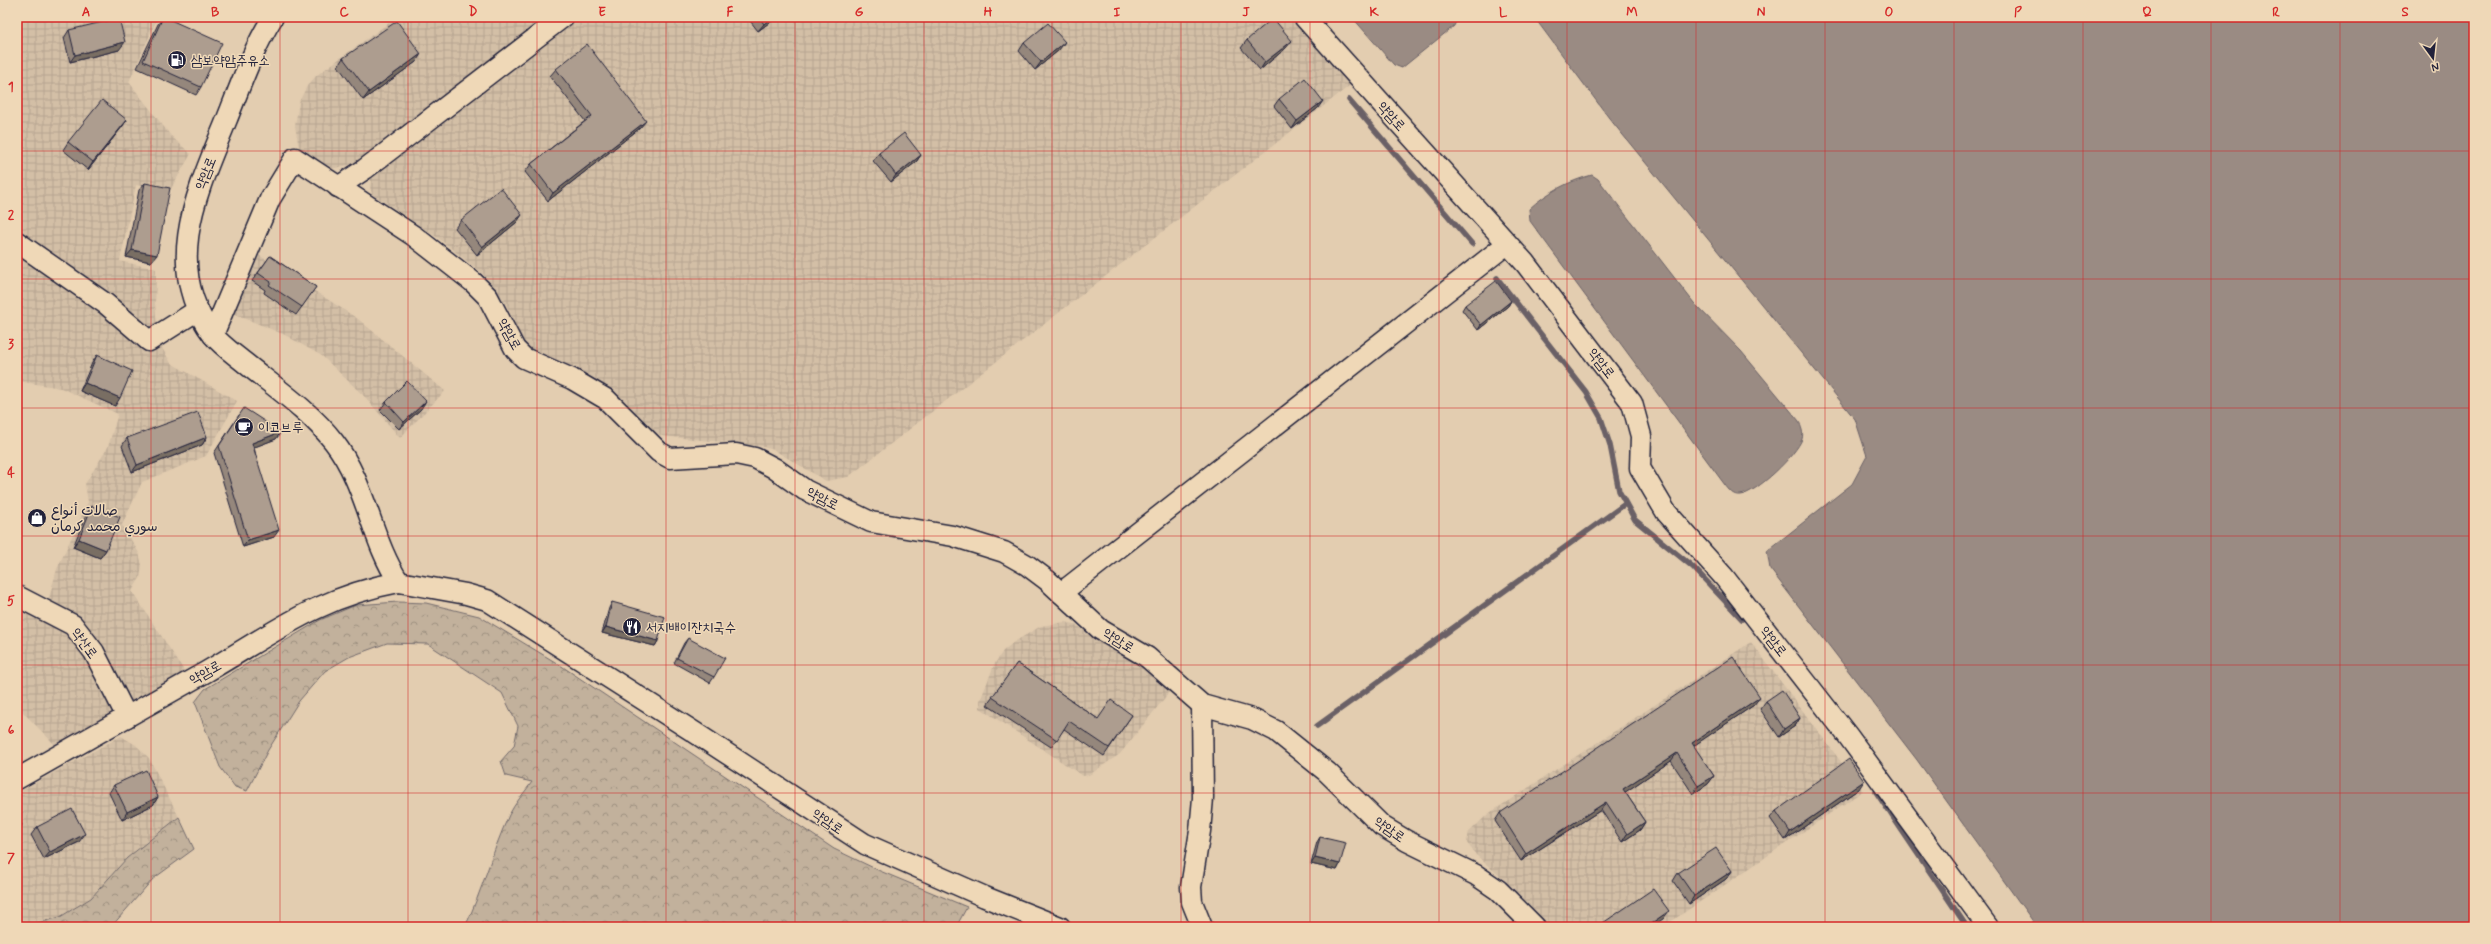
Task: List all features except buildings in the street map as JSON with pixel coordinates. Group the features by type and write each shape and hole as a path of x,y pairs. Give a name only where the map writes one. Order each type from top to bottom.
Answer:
{"street":[{"name":"약암로","path":"273,17 248,65 197,192 189,220 186,252 190,283 198,310 213,335 311,416 335,443 362,497 389,567 399,582"},
{"path":"338,187 365,169 563,17"},
{"name":"약암로","path":"1304,17 1525,263 1632,403 1641,436 1640,468 1666,512 1724,577 1848,736 1988,927"},
{"name":"약암로","path":"213,335 270,199 295,158 414,236 474,282 488,297 515,349 524,358 572,379 606,399 659,452 670,458 736,454 755,458 774,468 805,490 870,522 953,536 1004,552 1028,565 1101,630 1147,657 1165,671 1186,693 1202,705 1252,719 1276,731 1327,772 1382,826 1407,841 1476,875 1498,890 1535,927"},
{"path":"17,242 106,304 149,341 198,310"},
{"path":"1061,593 1507,244"},
{"name":"약암로","path":"17,779 127,717 308,611 347,595 399,582 466,594 487,600 622,685 865,844 984,897 1060,927"},
{"name":"약산로","path":"17,596 73,625 94,652 127,717"},
{"path":"1202,705 1203,798 1200,831 1191,887 1192,902 1202,927"}],"shaded area":[{"path":"17,17 158,17 129,82 171,136 191,154 169,192 136,185 120,261 156,269 155,304 157,328 162,348 171,363 237,401 206,456 142,482 122,525 139,553 142,565 140,578 132,591 185,672 132,703 126,699 47,605 57,569 88,502 85,484 108,447 118,414 61,388 17,381"},
{"path":"397,17 556,17 386,145 349,165 331,169 312,163 300,153 295,126 299,102 307,86 317,75"},
{"path":"577,17 1292,17 1353,83 856,471 848,477 826,481 774,450 760,446 662,436 654,432 626,403 606,388 561,361 531,349 522,340 507,306 483,274 438,238 372,194 370,187 371,179 383,167"},
{"path":"1352,17 1458,17 1454,26 1402,68 1394,65"},
{"path":"1534,17 2474,17 2474,927 2037,927 1917,760 1770,569 1767,551 1852,484 1867,456 1855,419 1609,118"},
{"path":"1592,175 1598,179 1694,303 1741,351 1799,421 1803,434 1799,446 1775,472 1756,488 1747,493 1735,495 1727,487 1530,221 1529,209 1536,203 1566,184"},
{"path":"259,255 358,319 445,391 400,438 366,398 322,356 285,335 232,313"},
{"path":"17,604 62,625 86,657 114,710 107,719 57,747 17,706"},
{"path":"1065,622 1075,624 1113,651 1145,667 1171,690 1120,754 1089,775 1083,776 980,708 980,701 994,665 1003,651 1014,642 1041,626"},
{"path":"1751,642 1863,791 1663,927 1544,927 1503,879 1476,855 1467,843 1469,832 1488,814"},
{"path":"121,736 136,745 149,758 179,817 127,858 91,898 60,917 17,927 17,793"}],"green space":[{"path":"398,602 426,603 479,616 560,665 834,849 880,871 967,907 956,927 465,927 477,900 497,843 509,815 532,782 506,776 501,761 514,746 518,726 502,693 428,644 387,643 349,657 325,671 299,701 268,750 247,791 235,787 220,767 195,702 205,689 320,620 356,605"},
{"path":"179,817 194,849 153,879 111,927 23,927 60,917 91,898 127,858"}],"waterway":[{"path":"1349,100 1472,244"},
{"path":"1497,278 1586,392 1601,418 1610,445 1619,491 1635,520 1693,567 1742,619"},
{"path":"1317,726 1625,504"},
{"path":"1876,792 1967,927"}],"place":[{"name":"삼보약암주유소","path":"177,60"},
{"name":"이코브루","path":"244,427"},
{"name":"صالات أنواع سوري محمد كرمان","path":"37,518"},
{"name":"서지배이잔치국수","path":"632,627"}]}
